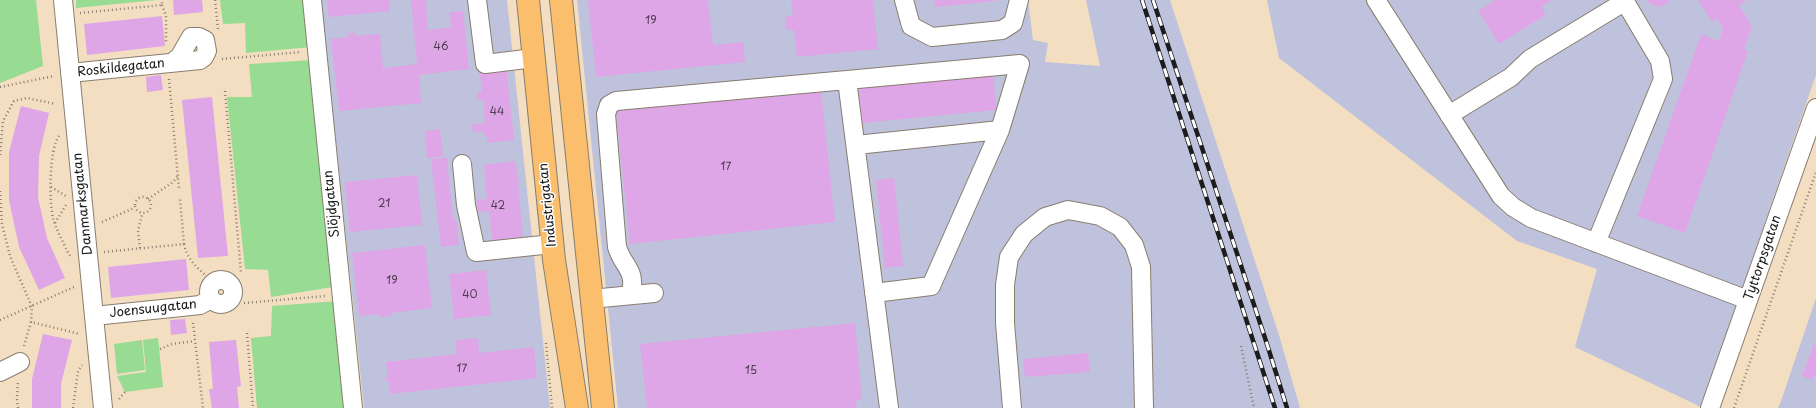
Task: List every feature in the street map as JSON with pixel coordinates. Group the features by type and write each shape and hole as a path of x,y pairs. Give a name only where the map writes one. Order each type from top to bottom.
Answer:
{"main road":[{"name":"Industrigatan","path":"528,0 552,244 577,408"},
{"path":"561,0 603,408"}],"street":[{"name":"Slöjdgatan","path":"312,0 353,408"},
{"path":"477,0 485,64 534,58"},
{"path":"904,0 911,26 932,37 1002,30 1013,23 1019,0"},
{"path":"1376,0 1501,196 1513,207 1531,218 1748,300"},
{"path":"1449,115 1511,77 1530,59 1624,1 1660,61 1663,79 1596,243"},
{"name":"Danmarksgatan","path":"63,7 85,230 80,256 90,279 102,408"},
{"name":"Roskildegatan","path":"70,73 170,63"},
{"path":"631,295 633,277 630,270 620,257 617,247 606,114 609,105 616,101 1020,64 1000,130 931,286 874,293"},
{"path":"847,80 889,408"},
{"name":"Tyttorpsgatan","path":"1711,408 1816,108"},
{"path":"856,145 1000,130"},
{"path":"462,164 466,205 476,252 552,244"},
{"path":"1012,408 1005,324 1005,285 1009,257 1024,234 1045,217 1068,210 1100,216 1120,227 1134,245 1140,267 1144,408"},
{"name":"Joensuugatan","path":"94,316 200,305 212,291"},
{"path":"591,299 654,293"},
{"path":"0,372 20,362"}],"path":[{"path":"162,0 162,5 166,16 179,189"},
{"path":"215,0 218,28"},
{"path":"63,7 162,5"},
{"path":"222,60 317,51"},
{"path":"0,87 70,73"},
{"path":"224,91 241,273"},
{"path":"0,155 3,122 14,101 26,98 74,111 55,141 50,178 53,218 68,253 80,256 184,244"},
{"path":"1734,408 1816,172"},
{"path":"134,208 136,199 140,197 148,199 173,182 178,176"},
{"path":"51,187 71,199"},
{"path":"0,191 2,224 10,256 32,307 32,322 20,362 17,400 18,408"},
{"path":"140,248 138,232 142,214 151,207 148,199"},
{"path":"180,199 186,253 212,291"},
{"path":"85,230 134,208"},
{"path":"134,208 142,214"},
{"path":"0,320 32,307 90,279"},
{"path":"244,303 341,294"},
{"path":"191,306 203,408"},
{"path":"32,322 96,341 78,371 73,408"},
{"path":"247,333 253,408"},
{"path":"160,349 172,344 195,341"},
{"path":"1241,346 1254,408"}],"shaded area":[{"path":"321,0 507,0 550,408 364,408"},
{"path":"577,0 1028,0 1033,40 1048,43 1045,62 1100,66 1086,0 1170,0 1279,335 1300,408 618,408"},
{"path":"1267,0 1816,0 1816,75 1701,407 1575,347 1597,269 1517,241 1279,58"},
{"path":"1816,298 1816,408 1778,408 1781,401"}],"green space":[{"path":"0,0 36,0 43,66 0,83"},
{"path":"76,0 157,0 76,8"},
{"path":"220,0 307,0 312,47 246,53 245,23 223,24"},
{"path":"313,60 333,287 271,297 268,270 245,269 227,97 252,97 249,64"},
{"path":"338,301 348,408 257,408 251,338 271,336 272,306"},
{"path":"158,338 163,387 125,392 117,376 146,372 143,340"},
{"path":"142,340 145,370 117,374 114,344"}],"building":[{"path":"173,0 202,0 203,12 174,15"},
{"path":"327,0 389,0 390,11 329,17"},
{"path":"411,0 426,0 428,30 451,27 449,12 463,11 469,69 419,75 421,103 339,111 331,39 349,37 348,33 355,33 355,36 380,34 383,68 417,64"},
{"path":"588,0 708,0 713,45 743,42 745,62 596,77"},
{"path":"791,0 873,0 878,49 797,57 794,30 789,30 786,28 785,19 788,16 793,16"},
{"path":"934,0 995,0 995,1 935,7"},
{"path":"1496,0 1552,0 1541,7 1546,15 1499,44 1478,11"},
{"path":"1647,0 1671,0 1661,7 1650,4"},
{"path":"1698,0 1747,0 1739,5 1752,26 1744,49 1748,51 1685,233 1637,216 1701,34 1719,41 1723,29 1717,19 1712,22"},
{"path":"162,16 165,46 87,55 84,24"},
{"path":"506,66 514,140 487,143 487,137 484,137 483,131 473,132 472,124 485,123 483,100 477,100 477,92 482,91 479,68"},
{"path":"993,74 996,110 862,123 859,87"},
{"path":"161,75 163,90 147,92 146,77"},
{"path":"821,90 835,222 630,244 616,111"},
{"path":"212,97 228,256 198,258 182,100"},
{"path":"21,106 49,113 39,156 38,197 47,238 65,278 39,290 19,247 9,200 9,152"},
{"path":"440,129 443,157 427,158 425,131"},
{"path":"447,158 453,219 456,219 459,245 441,247 431,159"},
{"path":"515,161 519,184 523,240 492,243 489,211 478,212 476,200 487,199 484,165"},
{"path":"417,175 422,225 350,232 345,182"},
{"path":"894,178 903,266 885,268 876,180"},
{"path":"425,245 432,308 391,313 391,316 380,317 380,314 359,316 352,253"},
{"path":"186,259 189,290 111,298 108,267"},
{"path":"486,270 491,315 454,319 449,274"},
{"path":"185,319 187,333 171,335 170,320"},
{"path":"855,323 862,399 856,400 857,408 647,408 640,344"},
{"path":"43,334 72,340 61,384 61,408 32,408 32,379"},
{"path":"478,338 479,353 534,347 537,378 390,394 389,381 386,381 385,377 388,377 386,362 457,354 455,340"},
{"path":"236,340 241,386 237,387 239,408 212,408 209,389 213,389 209,342"},
{"path":"1815,341 1816,371 1813,380 1802,376"},
{"path":"1088,353 1090,372 1025,377 1023,359"}],"railway":[{"path":"1142,0 1275,408"},
{"path":"1153,0 1287,408"}]}
